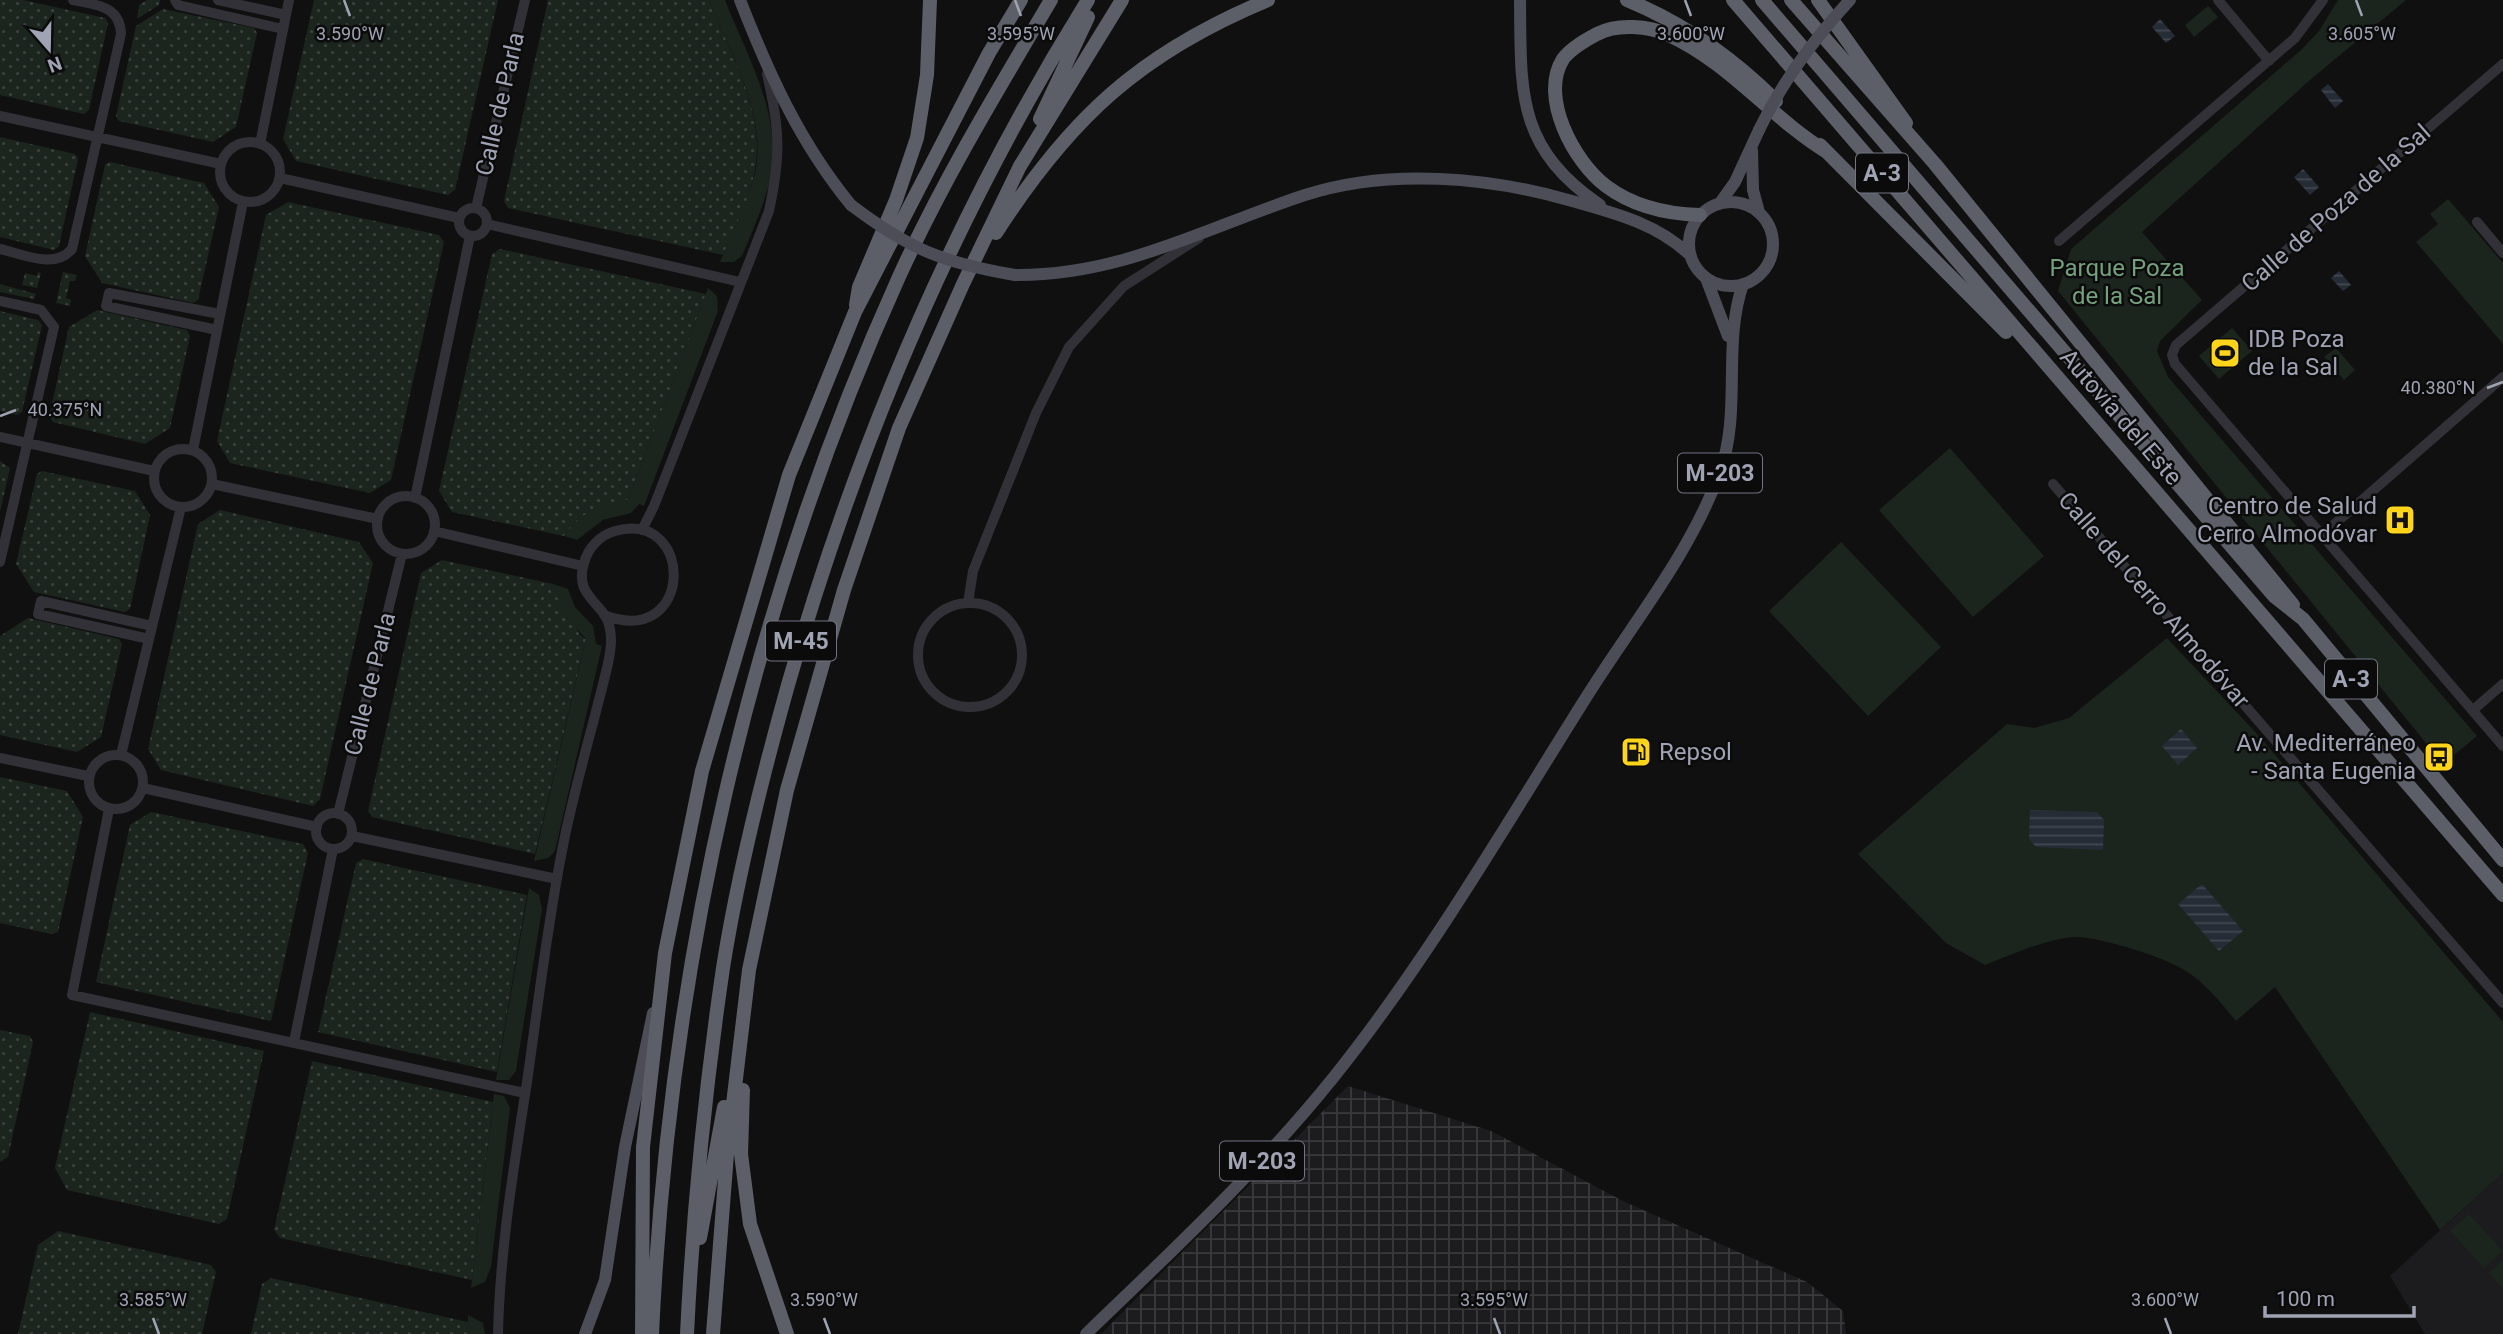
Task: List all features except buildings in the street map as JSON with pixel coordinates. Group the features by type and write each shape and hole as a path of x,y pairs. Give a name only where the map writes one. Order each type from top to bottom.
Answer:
{"highway":[{"path":"642,1334 643,1147 665,953 702,771 785,488 855,312 989,52 1021,0"},
{"path":"989,52 1027,0"},
{"name":"M-45","path":"652,1334 666,1146 690,958 727,778 785,570 832,437 899,277 974,131 1051,0"},
{"name":"M-45","path":"687,1334 699,1150 723,966 760,783 819,579 866,449 931,290 999,151 1088,0"},
{"path":"689,1291 741,1025 764,890 788,790 844,590 900,428 1072,46 1097,0"},
{"path":"1020,166 1122,0"},
{"path":"963,284 1042,164 1092,108 1138,70 1180,41 1268,0"},
{"path":"1628,0 1688,31 1752,77 2007,333 2030,348"},
{"name":"Autovía del Este","path":"1732,0 2503,895"},
{"name":"Autovía del Este","path":"1762,0 2274,596 2302,619 2503,860"},
{"path":"1791,0 1935,164 2275,580 2302,619"},
{"path":"1818,0 1935,164"},
{"path":"855,312 859,288 896,200 917,138 927,75 929,5"},
{"path":"1700,215 1673,214 1640,206 1604,185 1563,132 1556,106 1558,80 1563,60 1584,41 1603,31 1625,26 1667,34 1706,56 1827,152"},
{"path":"764,890 744,1059 741,1154 750,1224 787,1334"},
{"path":"713,1334 727,1154 741,1025"}],"main road":[{"path":"740,0 765,64 801,136 824,172 851,205 892,236 929,255 971,268 1015,275 1057,275 1096,268 1206,234 1307,195 1377,182 1420,179 1505,186 1609,211 1666,233 1691,256"},
{"path":"1691,256 1689,239 1700,215 1720,203 1735,183 1773,101 1797,65 1850,0"},
{"path":"1520,6 1522,87 1528,116 1539,142 1556,168 1577,189 1609,211"},
{"path":"1706,278 1730,286 1743,284 1765,269 1773,251 1771,230 1759,212 1753,190 1752,146"},
{"path":"1720,203 1732,202 1759,212"},
{"name":"M-203","path":"1691,256 1706,278 1725,322 1731,350"},
{"name":"M-203","path":"1086,1334 1276,1146 1335,1076 1392,997 1540,774 1705,507 1727,449 1734,314 1743,284"},
{"path":"584,1334 605,1280 625,1147 665,953"}],"street":[{"path":"0,249 50,260 63,258 72,249 121,34 118,18 112,10 73,0"},
{"path":"175,0 178,5 283,29"},
{"path":"218,0 286,15"},
{"path":"260,144 289,0"},
{"name":"Calle de Parla","path":"476,208 525,0"},
{"path":"2218,0 2269,61"},
{"path":"2059,242 2300,33 2323,0"},
{"path":"642,530 654,506 769,211 779,167 778,122 765,64"},
{"name":"Calle de Poza de la Sal","path":"2322,535 2175,364 2172,355 2176,345 2503,64"},
{"path":"0,116 221,164"},
{"path":"246,143 260,144 276,157 280,178 270,195 257,202 243,202 231,195 223,185 221,164 233,148 246,143"},
{"path":"280,178 459,218"},
{"path":"193,450 243,202"},
{"path":"476,208 486,215 487,224 482,233 470,236 461,231 459,218 464,210 476,208"},
{"path":"2477,222 2503,253"},
{"path":"487,224 740,282"},
{"path":"968,603 973,571 1036,413 1069,347 1124,286 1206,234"},
{"path":"415,498 470,236"},
{"path":"217,330 106,306 109,293 220,314"},
{"path":"0,301 41,310 51,319 54,327 0,562"},
{"path":"2503,377 2322,535 2503,746"},
{"path":"0,437 154,471"},
{"path":"183,448 193,450 207,460 212,484 204,499 181,507 159,495 153,480 154,471 164,454 183,448"},
{"path":"212,484 377,519"},
{"name":"Calle del Cerro Almodóvar","path":"2053,484 2503,1003"},
{"path":"406,496 415,498 433,515 434,531 431,539 419,551 402,554 385,545 380,538 377,519 388,503 406,496"},
{"path":"121,755 181,507"},
{"path":"619,530 642,530 656,537 667,548 674,562 676,577 672,593 664,606 651,616 635,621 619,621 604,615 586,594 583,566 589,551 598,540 619,530"},
{"path":"434,531 583,566"},
{"name":"Calle de Parla","path":"338,814 402,554"},
{"path":"149,639 38,614 41,601 152,626"},
{"path":"968,603 986,605 1001,613 1013,625 1021,641 1020,667 1009,690 995,701 978,706 960,706 944,700 924,679 919,666 922,637 929,624 940,613 968,603"},
{"path":"498,1334 499,1263 558,879 611,651 604,615"},
{"path":"2473,710 2503,684"},
{"path":"121,755 141,771 144,788 127,807 109,809 91,795 89,776 102,760 121,755"},
{"path":"0,758 89,776"},
{"path":"144,788 317,827"},
{"path":"109,809 72,995 525,1093"},
{"path":"338,814 350,822 352,836 342,847 333,849 318,839 317,827 325,816 338,814"},
{"path":"352,836 558,879"},
{"path":"294,1042 333,849"}],"shaded area":[{"path":"2160,19 2175,36 2166,43 2152,27"},
{"path":"2328,84 2343,101 2335,108 2321,90"},
{"path":"2303,169 2319,187 2310,195 2294,177"},
{"path":"2339,271 2351,285 2343,291 2331,278"},
{"path":"2181,729 2197,748 2178,765 2162,746"},
{"path":"2030,810 2097,812 2104,820 2103,850 2036,847 2029,839"},
{"path":"2202,884 2243,931 2219,951 2178,904"},
{"path":"1348,1086 1491,1131 1625,1202 1807,1282 1843,1311 1846,1334 1101,1334"},
{"path":"2503,1173 2503,1334 2425,1334 2390,1276"}],"green space":[{"path":"0,0 23,0 105,18 108,23 89,110 84,114 0,95"},
{"path":"147,0 160,0 159,5 137,19 139,5"},
{"path":"314,0 498,0 455,190 448,195 296,161 283,139"},
{"path":"548,0 709,0 751,104 757,148 750,192 723,255 508,208 504,201"},
{"path":"709,0 725,0 753,65 768,111 772,134 770,180 758,219 742,256 734,262 720,262 744,207 755,173 758,151 756,129 745,85"},
{"name":"Parque Poza de la Sal","path":"2338,0 2406,0 2310,80 2142,232 2202,300 2160,341 2157,351 2168,377 2477,736 2443,764 2058,291 2071,249 2301,50 2319,31"},
{"path":"2208,6 2218,17 2194,37 2185,25"},
{"path":"163,9 254,28 257,33 236,127 213,142 119,121 116,116 136,26"},
{"path":"0,137 75,154 78,159 59,246 54,250 0,237"},
{"path":"110,162 204,183 219,207 198,300 193,303 102,283 85,256 105,165"},
{"path":"2448,199 2503,263 2503,344 2416,242 2438,224 2430,214"},
{"path":"288,202 439,235 444,242 391,480 370,493 230,463 217,441 266,215"},
{"path":"500,249 706,294 628,500 611,504 593,513 564,536 452,512 439,491 492,254"},
{"path":"38,272 41,273 37,288 22,285 25,273 37,276"},
{"path":"63,272 77,275 75,281 70,281 66,298 71,300 70,306 56,303"},
{"path":"0,284 36,294 34,299 0,292"},
{"path":"708,288 717,296 718,311 644,506 639,504 631,513 603,520 577,540 564,536 591,510 628,500"},
{"path":"97,310 187,330 190,336 170,428 145,444 53,422 49,417 69,327"},
{"path":"0,311 38,320 42,325 22,412 17,415 0,411"},
{"name":"IDB Poza de la Sal","path":"2232,328 2252,351 2219,379 2199,356"},
{"path":"2336,348 2355,370 2344,380 2324,357"},
{"path":"1950,448 2044,556 1973,617 1879,510"},
{"path":"0,461 10,468 0,512"},
{"path":"42,471 135,491 150,515 130,609 125,612 34,592 16,564 37,474"},
{"path":"220,510 359,542 373,563 320,799 313,806 161,770 148,749 198,524"},
{"path":"1841,542 1941,647 1868,716 1769,611"},
{"path":"442,560 553,584 580,635 586,639 535,854 372,817 368,811 421,573"},
{"path":"553,584 568,589 575,607 593,626 596,644 602,646 555,851 548,858 534,861 586,639 563,614"},
{"path":"28,618 119,639 122,644 101,737 77,752 0,735 0,636"},
{"path":"2167,638 2259,736 2503,1022 2503,1173 2440,1230 2275,987 2236,1021 2207,988 2186,971 2114,943 2073,937 2029,948 1985,965 1946,943 1858,854 2007,724 2034,728 2069,718"},
{"path":"0,777 67,791 83,817 58,932 51,934 0,923"},
{"path":"151,812 303,844 308,853 271,1021 96,982 130,825"},
{"path":"363,859 527,895 497,1072 318,1032 356,863"},
{"path":"529,888 539,895 542,909 516,1071 509,1080 496,1080"},
{"path":"90,1012 264,1051 227,1219 219,1224 67,1190 55,1168"},
{"path":"0,1030 30,1036 33,1042 8,1157 0,1162"},
{"path":"312,1061 493,1102 472,1280 280,1238 274,1230"},
{"path":"494,1094 504,1096 510,1108 491,1267 485,1282 471,1288"},
{"path":"2469,1214 2503,1251 2484,1268 2450,1231"},
{"path":"58,1231 211,1265 216,1272 202,1334 18,1334 38,1245"},
{"path":"2503,1260 2503,1289 2489,1273"},
{"path":"271,1278 468,1322 468,1334 251,1334 262,1284"},
{"path":"468,1315 483,1323 485,1334 468,1334"}],"place":[{"name":"IDB Poza de la Sal","path":"2225,353"},
{"name":"Centro de Salud Cerro Almodóvar","path":"2400,520"},
{"name":"Repsol","path":"1636,752"},
{"name":"Av. Mediterráneo - Santa Eugenia","path":"2439,757"}]}
